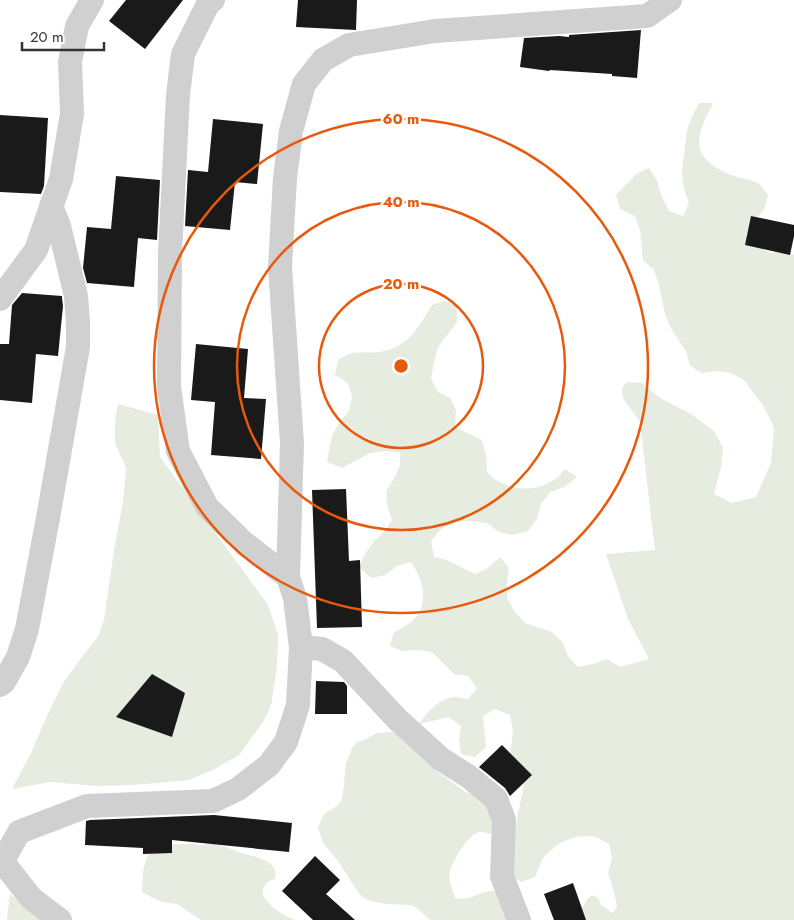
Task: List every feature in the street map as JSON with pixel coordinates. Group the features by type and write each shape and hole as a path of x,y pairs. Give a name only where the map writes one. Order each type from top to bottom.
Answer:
{"street":[{"path":"0,299 36,250 61,179 72,114 70,62 77,26 92,0"},
{"path":"213,0 208,4 184,54 178,95 170,253 170,387 178,451 207,507 244,543 288,577"},
{"path":"60,920 31,898 1,864 19,832 86,806 212,801 238,789 269,765 286,742 298,705 301,647 295,598 288,577 292,444 280,267 286,169 291,131 304,84 323,60 349,45 435,31 647,16 670,0"},
{"path":"0,685 4,682 18,657 27,629 78,347 76,296 59,226 51,206"},
{"path":"301,647 322,649 343,661 398,719 441,760 468,776 496,799 504,820 502,876 519,920"}],"shaded area":[{"path":"699,103 713,103 702,126 700,145 702,154 717,168 731,175 758,183 768,195 764,210 753,221 746,235 756,246 771,253 785,250 794,255 794,920 579,920 583,906 592,895 598,898 601,905 613,913 617,906 608,873 612,858 609,844 595,837 580,836 572,838 557,845 545,856 535,877 521,882 509,873 524,785 519,771 510,759 513,729 510,715 495,709 483,716 486,747 475,757 461,754 459,740 461,726 449,717 419,724 430,710 439,703 455,697 468,699 477,688 468,676 454,674 432,652 402,651 390,646 394,632 412,621 421,609 423,588 421,582 411,562 397,566 385,575 371,578 359,567 374,541 385,531 392,520 387,505 386,491 400,465 400,452 370,453 342,468 327,462 332,436 339,423 349,411 352,397 348,383 335,375 338,360 348,354 389,350 405,341 417,329 432,305 445,301 457,307 457,322 438,347 431,378 438,392 450,398 456,411 455,427 482,440 487,472 496,480 507,485 520,488 534,488 554,480 565,469 577,477 564,487 550,492 541,504 537,519 528,531 513,535 499,532 487,523 455,522 441,529 431,541 434,557 447,560 475,574 488,568 500,557 509,568 507,598 515,612 525,623 552,632 563,643 568,656 578,667 607,659 620,667 649,659 628,619 606,554 655,550 640,422 623,398 622,388 627,382 642,383 660,398 691,414 714,431 723,448 721,467 714,494 732,503 756,497 771,463 774,428 764,407 744,380 731,373 717,371 702,373 690,366 686,351 670,327 665,314 654,270 643,260 640,230 635,216 620,209 616,195 636,174 649,168 657,181 669,211 683,216 689,203 684,189 682,173 687,130"},
{"path":"118,404 158,415 160,457 268,605 278,635 277,666 271,706 263,722 239,755 215,769 189,780 97,786 50,782 12,789 31,753 63,683 98,637 104,620 123,502 126,468 115,443 115,421"},
{"path":"392,732 399,735 439,773 464,791 471,794 486,793 495,830 489,834 476,833 467,841 452,866 450,874 451,884 455,898 461,899 497,891 513,920 430,920 412,905 371,901 364,898 358,892 338,861 323,843 318,827 324,814 337,806 341,801 346,763 352,748 357,742 377,733"},
{"path":"156,845 221,845 260,858 269,863 275,872 275,879 267,883 263,888 263,894 266,900 277,910 295,920 201,920 177,904 162,902 142,892 146,861 151,850"},
{"path":"10,894 43,920 7,920"}],"building":[{"path":"126,0 183,0 145,49 109,21"},
{"path":"298,0 357,0 356,30 296,27"},
{"path":"641,30 637,78 612,76 612,74 549,71 520,67 524,38 569,37 569,35"},
{"path":"0,115 48,118 44,186 41,194 0,192"},
{"path":"213,119 263,124 257,184 235,182 230,230 185,226 188,170 208,172"},
{"path":"116,176 160,180 157,240 138,238 134,287 87,283 83,268 87,227 111,229"},
{"path":"751,216 794,225 790,255 745,245"},
{"path":"22,293 62,296 63,306 58,356 36,354 32,403 0,400 0,344 9,344 12,305"},
{"path":"196,344 248,349 244,398 266,399 261,459 211,455 215,402 191,400"},
{"path":"346,489 349,561 360,560 362,627 317,628 312,490"},
{"path":"152,674 185,693 172,737 116,717"},
{"path":"316,681 344,682 347,686 347,714 315,714"},
{"path":"502,745 532,775 510,796 505,788 479,767"},
{"path":"214,815 292,823 289,852 172,840 172,853 143,854 143,848 85,845 86,821 90,820"},
{"path":"315,856 340,880 326,894 355,920 313,920 282,891"},
{"path":"573,883 586,920 554,920 544,894"}]}
